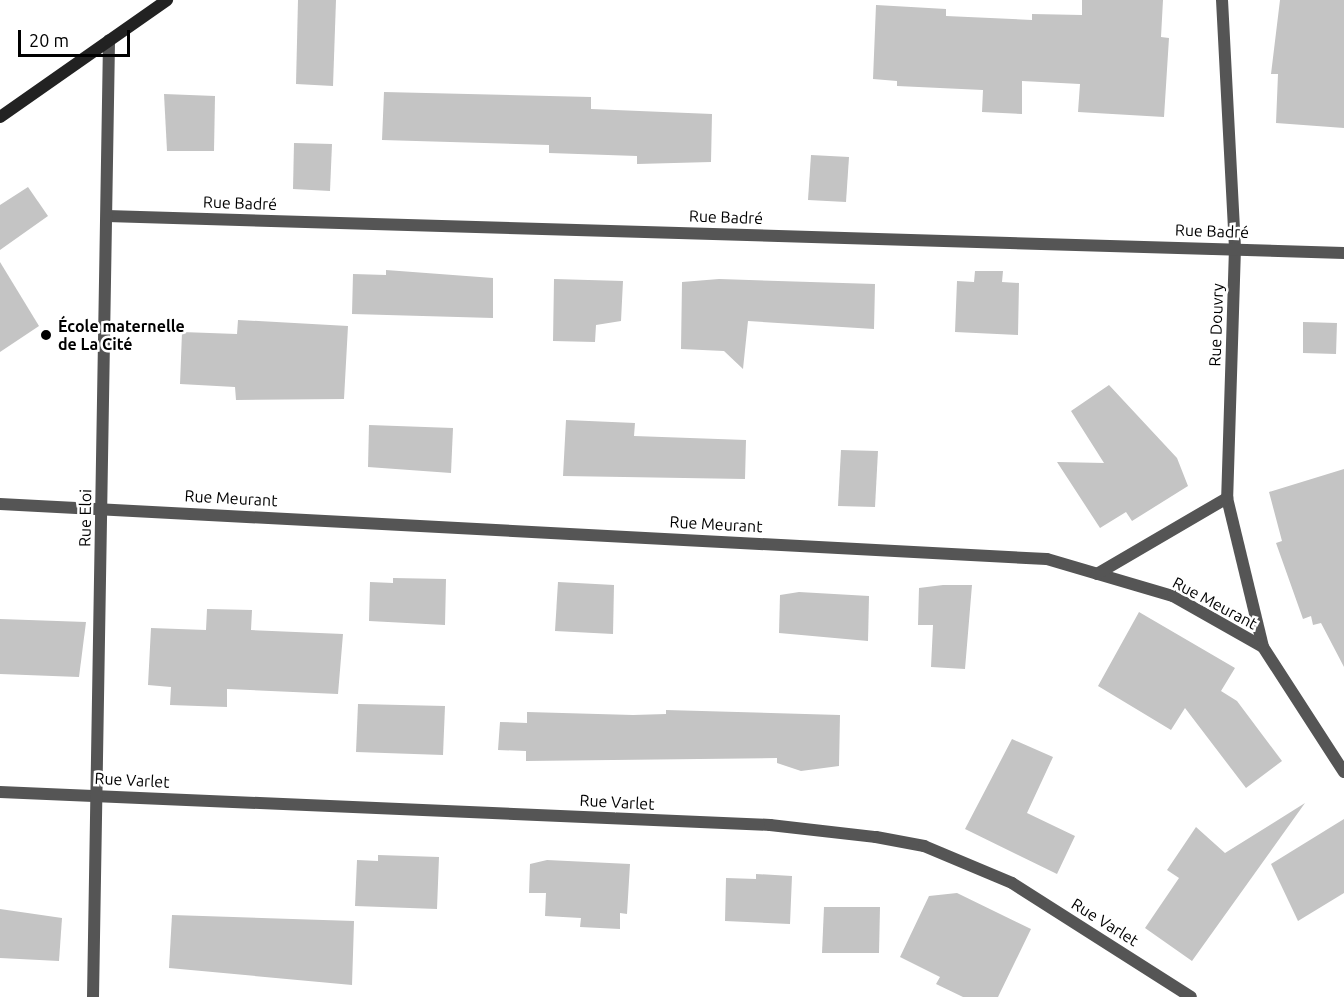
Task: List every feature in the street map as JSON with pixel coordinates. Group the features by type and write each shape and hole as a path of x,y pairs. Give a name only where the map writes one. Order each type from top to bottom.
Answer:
{"main road":[{"path":"0,117 167,0"}],"street":[{"name":"Rue Douvry","path":"1222,0 1235,248 1227,498 1263,647"},
{"name":"Rue Eloi","path":"93,997 110,40"},
{"name":"Rue Badré","path":"106,216 1344,253"},
{"path":"1097,574 1227,498"},
{"name":"Rue Meurant","path":"0,504 1047,559 1173,596 1263,647 1344,772"},
{"name":"Rue Varlet","path":"0,792 770,825 876,837 924,846 1012,883 1191,997"}],"building":[{"path":"298,0 336,0 333,86 296,84"},
{"path":"1082,0 1163,0 1161,37 1169,38 1164,117 1078,112 1080,84 1022,81 1022,114 982,112 983,90 897,86 897,81 873,79 876,5 946,9 946,16 1032,20 1032,14 1082,15"},
{"path":"1280,0 1344,0 1344,128 1276,123 1278,74 1271,74"},
{"path":"384,92 591,97 591,109 712,114 711,162 637,164 637,156 549,153 549,145 382,140"},
{"path":"164,94 215,96 214,151 167,151"},
{"path":"294,143 332,144 330,191 293,189"},
{"path":"811,155 849,157 846,202 808,200"},
{"path":"28,187 48,216 0,250 0,205"},
{"path":"0,262 39,326 0,352"},
{"path":"386,270 493,278 493,318 352,314 353,274 386,275"},
{"path":"975,271 1003,271 1002,282 1019,283 1018,335 955,332 957,281 974,282"},
{"path":"554,279 623,281 621,321 596,325 595,342 553,341"},
{"path":"719,279 875,284 874,329 748,321 743,369 724,351 681,349 682,282"},
{"path":"238,320 348,326 344,399 236,400 235,387 180,384 182,332 237,334"},
{"path":"1303,322 1337,323 1336,354 1303,353"},
{"path":"1109,385 1177,458 1188,486 1132,521 1126,512 1100,528 1057,462 1104,463 1071,411"},
{"path":"566,420 635,423 634,436 746,440 745,479 563,476"},
{"path":"369,425 453,428 451,473 368,467"},
{"path":"841,450 878,451 875,507 838,506"},
{"path":"1344,469 1344,667 1321,623 1313,625 1311,616 1303,619 1276,543 1282,541 1269,492"},
{"path":"393,578 446,579 445,625 369,621 370,582 393,583"},
{"path":"558,582 614,585 613,634 555,631"},
{"path":"972,585 965,669 931,667 933,625 918,625 919,588"},
{"path":"799,592 869,596 868,641 779,633 780,595"},
{"path":"207,609 252,610 251,630 343,634 338,694 227,689 227,707 170,705 171,687 148,685 151,628 206,630"},
{"path":"1139,612 1235,668 1221,691 1237,701 1282,761 1246,788 1185,708 1171,730 1098,686"},
{"path":"0,619 86,622 79,677 0,674"},
{"path":"358,704 445,706 443,755 356,752"},
{"path":"666,710 840,715 839,766 801,771 777,763 777,758 526,761 526,751 498,750 500,722 527,723 527,712 633,715 666,714"},
{"path":"1012,739 1053,757 1027,813 1075,836 1057,874 965,829"},
{"path":"1305,803 1192,961 1145,928 1179,878 1167,870 1196,827 1225,853"},
{"path":"1344,819 1344,893 1298,921 1271,864"},
{"path":"378,855 439,857 437,909 355,906 357,860 378,861"},
{"path":"547,860 630,864 627,914 620,913 620,929 580,927 581,918 545,916 546,893 529,893 530,864"},
{"path":"756,874 792,876 790,924 725,921 726,878 756,879"},
{"path":"957,893 1031,929 998,997 963,997 936,984 940,977 900,957 929,896"},
{"path":"824,907 880,907 879,953 822,953"},
{"path":"0,909 62,918 59,961 0,958"},
{"path":"172,915 354,921 352,985 169,968"}],"place":[{"name":"École maternelle de La Cité","path":"46,335"}]}
